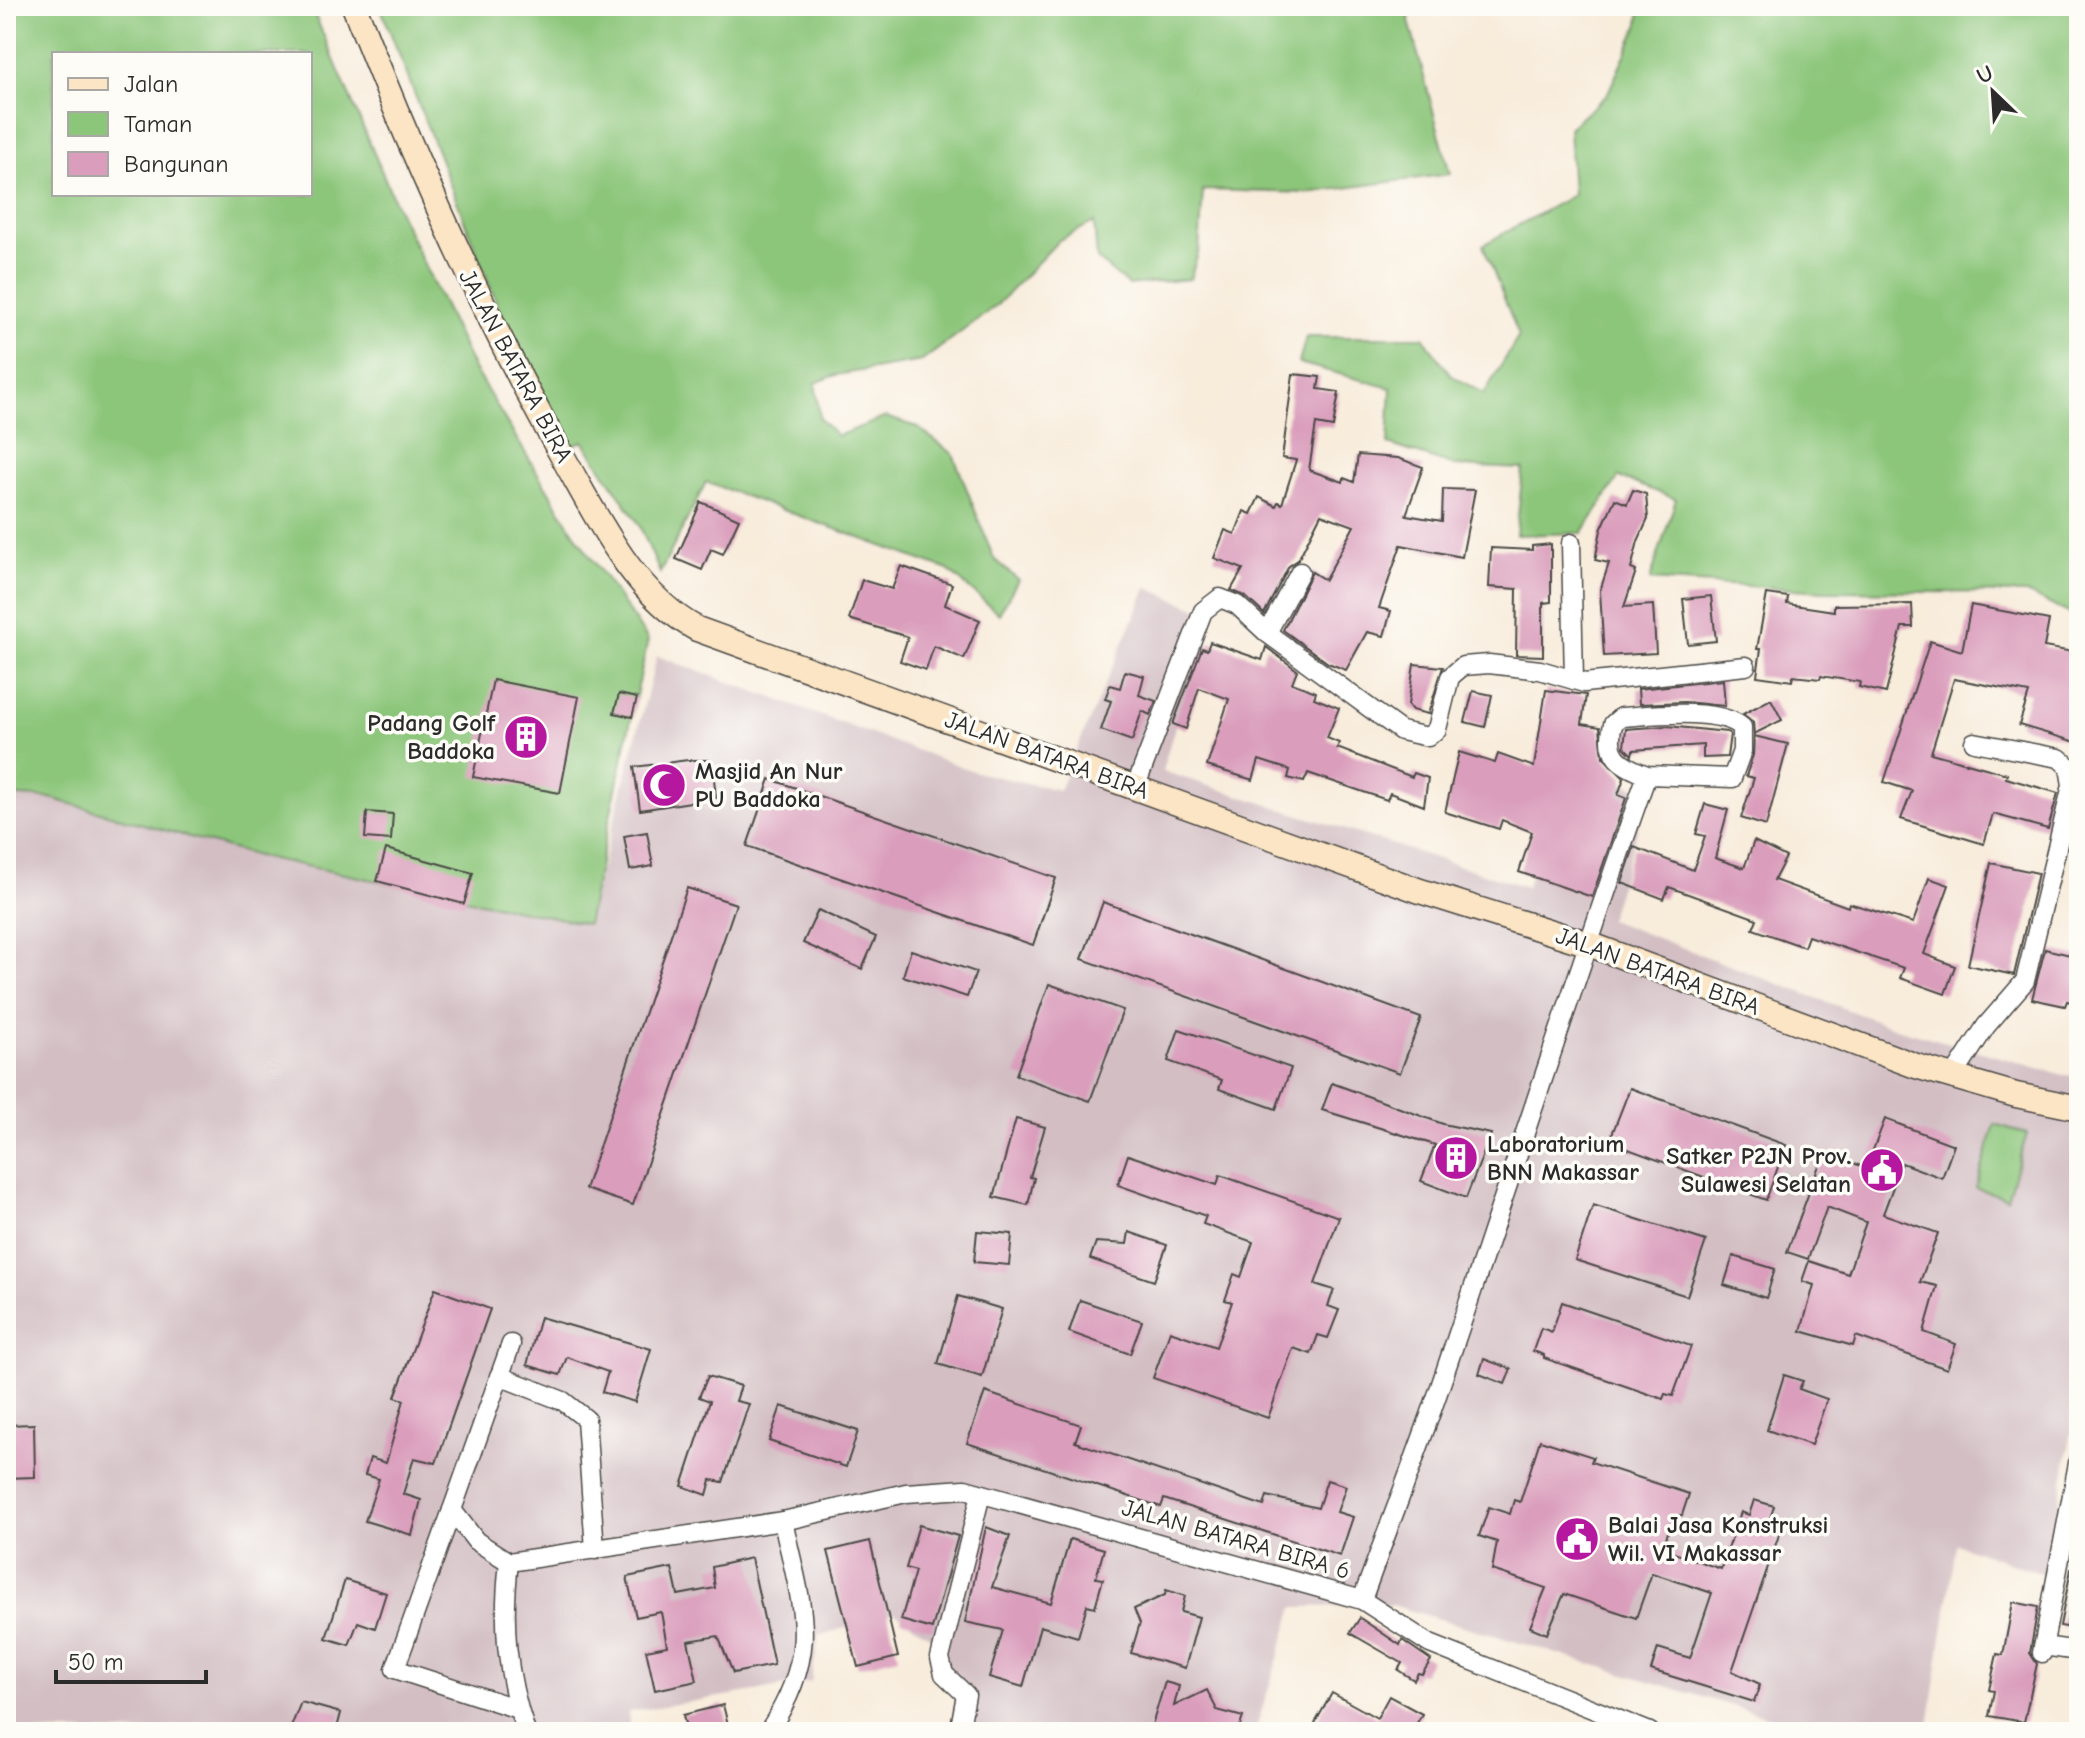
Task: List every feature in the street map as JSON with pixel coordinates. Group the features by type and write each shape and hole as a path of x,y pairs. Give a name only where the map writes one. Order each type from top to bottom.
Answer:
{"street":[{"name":"JALAN BATARA BIRA","path":"354,6 443,222 511,364 604,528 653,597 677,618 697,629 1420,891 1586,943 1953,1077 2079,1108"},
{"path":"1571,543 1574,680"},
{"path":"1267,633 1300,572"},
{"path":"1135,788 1208,605 1226,599 1267,633 1401,731 1428,737 1437,729 1450,677 1458,668 1489,664 1540,670 1584,683 1746,666"},
{"path":"1709,715 1729,719 1742,727 1742,751 1732,778 1647,775 1621,765 1616,758 1611,733 1617,718 1709,715"},
{"path":"1953,1077 1986,1026 2025,981 2072,785 2069,767 2059,758 1974,742"},
{"name":"JALAN BATARA BIRA 6","path":"509,1562 783,1521 906,1493 965,1489 1362,1600 1445,1371 1557,1041 1586,943 1647,775"},
{"path":"511,1344 395,1669 518,1709"},
{"path":"499,1376 563,1401 586,1419 595,1550"},
{"path":"2079,1458 2042,1650 2079,1651"},
{"path":"960,1727 966,1695 944,1674 940,1658 981,1494"},
{"path":"452,1510 476,1541 509,1562 505,1638 518,1709 526,1732"},
{"path":"768,1732 785,1707 797,1676 806,1631 783,1521"},
{"path":"1362,1600 1430,1644 1650,1732"}],"shaded area":[{"path":"1147,588 1208,613 1162,771 1526,887 1576,768 1649,792 1609,920 1896,1028 2063,1075 2079,1076 2079,1392 2046,1575 1956,1544 1928,1732 1821,1732 1392,1605 1294,1607 1255,1732 952,1732 956,1690 940,1684 941,1644 894,1612 819,1636 811,1682 628,1712 630,1732 6,1732 6,795 50,798 257,856 587,924 657,656 979,773 1059,790"}],"green space":[{"path":"6,6 311,6 400,214 474,369 573,531 648,640 587,924 257,856 50,798 6,795"},
{"path":"380,6 1411,6 1409,21 1450,174 1307,193 1203,190 1199,250 1190,279 1128,285 1097,259 1094,222 1059,240 997,305 922,361 836,375 815,383 820,419 837,436 886,417 917,427 953,454 994,559 1018,580 999,614 948,570 706,482 660,573 639,524 583,441 559,450 543,421"},
{"path":"1640,6 2079,6 2079,618 2026,593 1824,591 1650,580 1676,499 1619,477 1582,533 1516,535 1523,469 1455,466 1388,444 1391,388 1299,363 1306,337 1423,337 1451,375 1484,394 1519,336 1483,245 1573,195 1569,128 1607,95 1639,24"},
{"path":"1995,1124 2027,1134 2007,1198 1976,1188"}],"building":[{"path":"1293,374 1320,377 1318,389 1339,392 1333,427 1316,424 1309,470 1343,482 1344,478 1354,482 1358,455 1398,458 1423,467 1406,515 1442,521 1443,489 1475,490 1462,557 1401,545 1379,608 1391,611 1384,636 1367,632 1346,670 1328,663 1283,630 1312,572 1325,580 1354,526 1321,514 1298,560 1289,566 1264,614 1245,596 1231,590 1243,569 1214,558 1225,530 1235,534 1244,511 1251,514 1259,497 1276,506 1278,502 1282,504 1296,460 1282,458"},
{"path":"1633,490 1646,494 1648,519 1638,541 1631,569 1636,571 1624,607 1653,605 1656,653 1604,656 1600,591 1609,563 1595,560 1601,530 1615,499 1627,504"},
{"path":"701,502 739,519 723,554 711,549 702,570 676,559"},
{"path":"1551,544 1551,602 1543,603 1543,656 1516,655 1517,589 1489,587 1491,548 1532,550 1532,546"},
{"path":"901,566 952,584 945,605 980,620 964,659 934,646 926,670 900,661 908,637 849,619 862,580 892,589"},
{"path":"1767,594 1788,597 1787,604 1834,611 1834,605 1912,604 1913,627 1902,627 1886,693 1859,687 1860,682 1821,676 1820,679 1793,676 1792,681 1757,676 1761,649 1757,649"},
{"path":"1711,596 1716,641 1688,644 1683,599"},
{"path":"1971,605 2049,620 2044,647 2079,653 2079,743 2019,725 2029,693 1954,679 1931,753 2007,774 2006,778 2058,793 2048,829 1993,814 1984,844 1901,819 1912,791 1884,782 1930,641 1962,651"},
{"path":"1210,642 1262,660 1266,647 1297,670 1292,683 1316,692 1314,698 1339,708 1327,738 1339,743 1337,748 1412,777 1414,773 1428,778 1424,806 1390,793 1387,800 1308,773 1304,782 1288,778 1290,770 1259,760 1253,780 1207,766 1229,699 1199,688 1186,729 1173,724 1202,648 1207,650"},
{"path":"1414,664 1443,667 1428,714 1412,710 1408,705"},
{"path":"1125,671 1144,676 1139,695 1156,701 1150,715 1142,711 1132,741 1101,730 1111,701 1105,699 1110,685 1120,688"},
{"name":"Padang Golf Baddoka","path":"493,680 579,697 560,793 473,777"},
{"path":"1723,680 1725,706 1685,702 1639,704 1638,689"},
{"path":"1546,690 1586,695 1582,724 1600,727 1603,757 1624,778 1618,795 1626,798 1592,897 1519,872 1532,832 1502,820 1499,829 1445,812 1459,752 1495,763 1498,754 1534,767"},
{"path":"1473,691 1492,695 1485,727 1465,722"},
{"path":"619,694 637,698 632,717 614,713"},
{"path":"1771,699 1782,720 1754,734 1753,722 1743,714"},
{"path":"1667,726 1727,732 1730,734 1727,757 1703,758 1703,745 1633,750 1632,755 1624,747 1626,729"},
{"path":"1754,736 1788,744 1766,826 1741,818 1754,778 1746,776 1753,755"},
{"name":"Masjid An Nur PU Baddoka","path":"712,760 716,798 640,810 634,767"},
{"path":"770,779 1056,878 1033,945 747,846"},
{"path":"1705,804 1728,810 1715,858 1744,868 1754,841 1786,857 1774,880 1848,907 1849,903 1913,923 1929,878 1949,885 1924,954 1955,966 1945,994 1900,978 1904,968 1808,936 1804,947 1753,929 1757,919 1669,887 1664,899 1622,883 1634,847 1693,870 1705,836 1696,834"},
{"name":"Padang Golf Baddoka","path":"367,812 393,814 391,840 365,838"},
{"path":"647,832 653,866 630,870 624,836"},
{"path":"386,849 473,873 464,904 377,881"},
{"path":"1991,863 2038,873 2014,975 1968,965"},
{"path":"687,888 736,904 633,1205 585,1189"},
{"path":"1103,902 1421,1018 1400,1073 1082,959"},
{"path":"818,910 876,937 862,969 803,943"},
{"path":"2045,949 2079,957 2079,1004 2067,1001 2065,1006 2032,999"},
{"path":"911,950 976,972 967,997 903,976"},
{"path":"1049,984 1123,1010 1090,1101 1016,1075"},
{"path":"1179,1029 1291,1068 1276,1109 1219,1089 1222,1080 1168,1061"},
{"path":"1332,1083 1443,1124 1491,1134 1466,1198 1421,1181 1435,1145 1322,1110"},
{"path":"1630,1088 1786,1145 1766,1200 1609,1142"},
{"path":"1016,1119 1045,1127 1030,1177 1034,1178 1028,1205 994,1197"},
{"path":"1885,1119 1954,1145 1942,1178 1902,1163 1883,1214 1938,1233 1920,1282 1937,1286 1924,1332 1956,1344 1947,1369 1856,1336 1853,1346 1801,1331 1814,1285 1802,1281 1809,1261 1848,1274 1866,1222 1827,1207 1808,1259 1787,1252 1824,1152 1866,1168"},
{"path":"1128,1155 1217,1185 1220,1175 1339,1217 1315,1284 1334,1290 1328,1306 1339,1310 1328,1338 1318,1335 1311,1354 1293,1348 1268,1418 1153,1378 1170,1331 1216,1347 1232,1302 1225,1300 1234,1274 1241,1277 1253,1242 1203,1224 1206,1216 1118,1185"},
{"path":"1593,1205 1706,1241 1687,1296 1575,1260"},
{"path":"977,1231 1012,1234 1009,1265 974,1262"},
{"path":"1129,1232 1167,1245 1154,1281 1090,1259 1096,1242 1127,1244"},
{"path":"1733,1256 1775,1269 1766,1298 1724,1285"},
{"path":"435,1289 490,1309 436,1463 414,1458 403,1494 421,1500 412,1535 365,1521 379,1479 365,1475 370,1458 386,1463 404,1400 395,1397"},
{"path":"958,1296 1002,1309 982,1377 938,1364"},
{"path":"1080,1300 1142,1321 1130,1354 1069,1332"},
{"path":"1562,1302 1691,1346 1673,1396 1665,1394 1663,1399 1544,1358 1544,1355 1533,1351 1541,1328 1552,1332"},
{"path":"540,1317 651,1349 635,1402 602,1392 608,1372 567,1357 560,1375 527,1365"},
{"path":"1484,1359 1511,1369 1505,1384 1479,1374"},
{"path":"1784,1375 1803,1381 1799,1389 1827,1399 1811,1445 1767,1430"},
{"path":"708,1376 741,1386 736,1401 749,1404 723,1482 711,1480 707,1495 682,1486 710,1401 699,1397"},
{"path":"985,1392 1081,1425 1075,1442 1264,1506 1267,1496 1318,1508 1327,1480 1346,1486 1337,1512 1353,1517 1340,1556 1164,1499 1161,1507 967,1443"},
{"path":"781,1406 858,1431 846,1467 769,1441"},
{"path":"34,1424 35,1477 6,1478 6,1425"},
{"path":"1540,1440 1593,1457 1591,1462 1689,1494 1682,1515 1674,1516 1662,1549 1721,1569 1741,1512 1749,1515 1754,1500 1774,1506 1767,1528 1780,1532 1732,1671 1760,1684 1754,1702 1651,1670 1658,1648 1690,1658 1712,1593 1652,1573 1636,1618 1564,1594 1547,1634 1530,1627 1546,1588 1492,1570 1497,1542 1479,1536 1489,1507 1510,1514 1514,1500 1520,1502"},
{"path":"919,1525 958,1536 932,1629 901,1620 915,1571 906,1568"},
{"path":"986,1527 1010,1536 992,1587 1051,1603 1070,1539 1104,1549 1096,1578 1103,1579 1095,1607 1087,1605 1078,1637 1040,1626 1023,1687 989,1677 1003,1630 965,1622"},
{"path":"870,1541 898,1657 858,1667 828,1551"},
{"path":"751,1558 774,1665 733,1673 718,1636 688,1641 697,1681 655,1690 646,1650 667,1646 661,1612 636,1617 627,1577 672,1568 678,1595 715,1588 712,1567"},
{"path":"2071,1569 2079,1570 2079,1629 2060,1626"},
{"path":"345,1580 386,1593 375,1628 358,1622 349,1645 326,1638"},
{"path":"1166,1590 1185,1596 1181,1612 1199,1617 1185,1668 1131,1653 1140,1623 1134,1609 1165,1595"},
{"path":"2013,1602 2038,1607 2030,1653 2037,1664 2024,1722 1989,1716 1994,1691 1989,1690 1997,1654 2003,1655"},
{"path":"1360,1618 1400,1645 1402,1640 1431,1660 1422,1674 1418,1673 1414,1680 1398,1670 1402,1663 1350,1633"},
{"path":"1165,1682 1179,1686 1174,1706 1207,1690 1217,1710 1243,1717 1238,1732 1150,1732"},
{"path":"1332,1693 1377,1718 1389,1696 1422,1714 1412,1732 1310,1732"},
{"path":"301,1702 341,1713 336,1732 289,1732"},
{"path":"723,1705 730,1732 687,1732 683,1715"}],"place":[{"name":"Padang Golf Baddoka","path":"526,737"},
{"name":"Masjid An Nur PU Baddoka","path":"664,785"},
{"name":"Laboratorium BNN Makassar","path":"1456,1158"},
{"name":"Satker P2JN Prov. Sulawesi Selatan","path":"1882,1170"},
{"name":"Balai Jasa Konstruksi Wil. VI Makassar","path":"1577,1539"}]}
